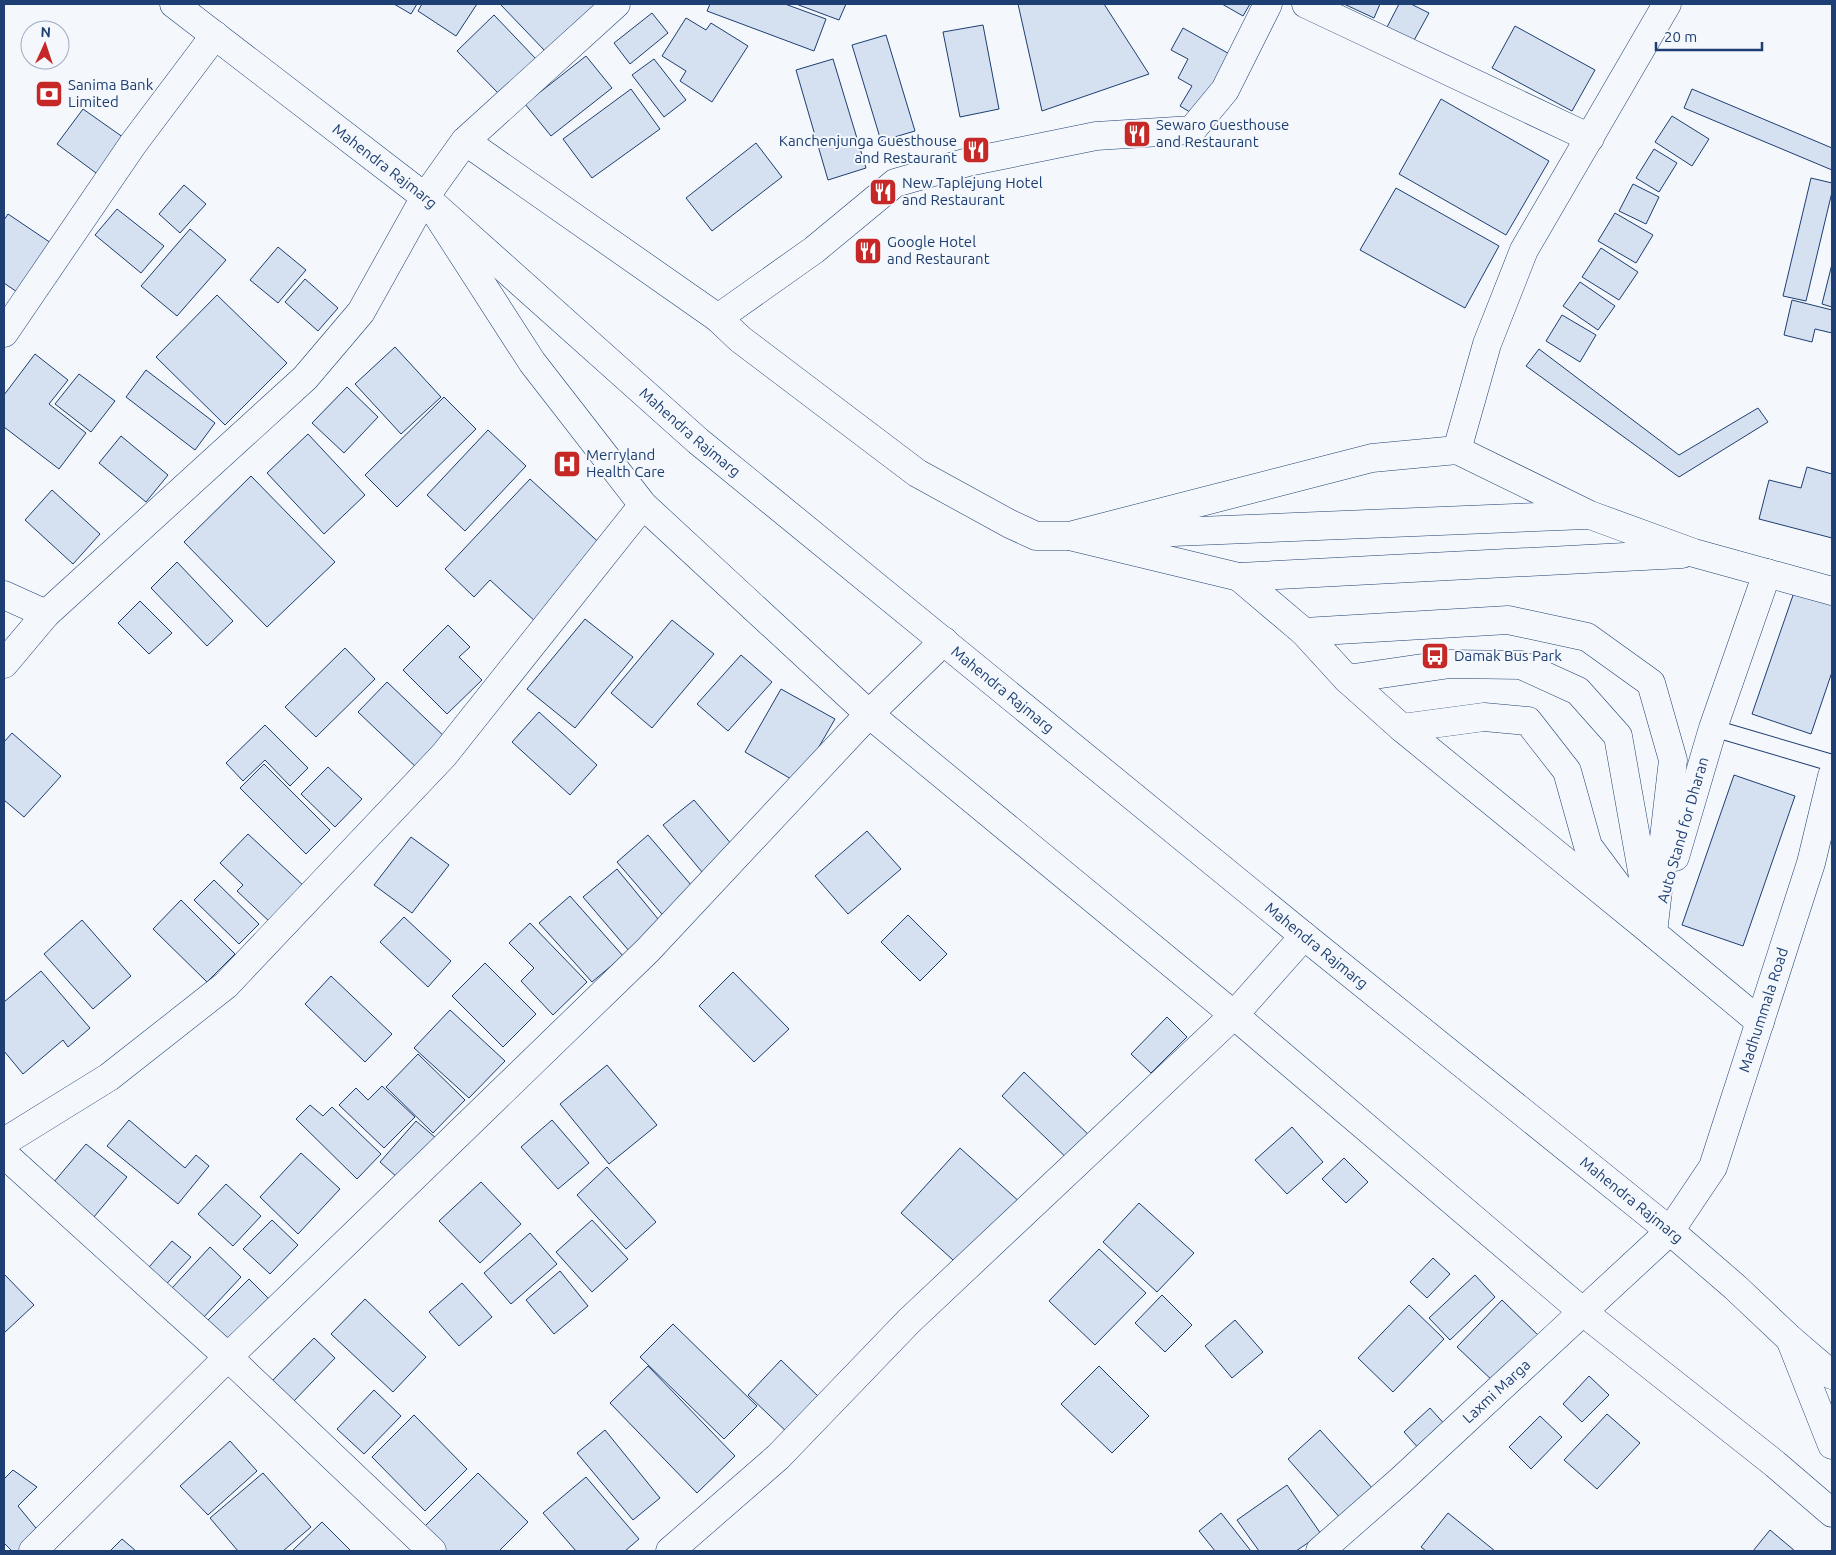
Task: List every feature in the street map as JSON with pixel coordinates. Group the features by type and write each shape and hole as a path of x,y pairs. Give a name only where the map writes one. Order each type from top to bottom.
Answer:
{"main road":[{"name":"Mahendra Rajmarg","path":"174,4 425,197 698,441 1304,936 1670,1231 1832,1375"},
{"path":"4,664 46,614 305,378 361,312 425,197 465,141 616,4"},
{"path":"718,318 814,250 895,183 968,162 1096,136 1192,130 1225,90 1268,4"},
{"path":"1306,4 1590,138"},
{"path":"1457,450 1487,344 1524,250 1668,4"},
{"path":"4,333 133,144 215,35"},
{"path":"465,141 718,318 740,339 917,474 1036,536 1590,515"},
{"path":"425,197 532,362 643,505 869,714 1234,1015 1583,1312 1775,1464 1832,1513"},
{"path":"1069,536 1372,458 1457,450 1590,515 1694,553 1832,591"},
{"path":"4,1142 110,1077 226,985 444,754 643,505"},
{"path":"1069,536 1239,577 1694,553"},
{"name":"Auto Stand for Dharan","path":"1653,933 1713,728 1767,573"},
{"path":"1239,577 1304,632 1347,679 1402,728 1760,1022"},
{"path":"4,595 46,614"},
{"path":"1304,632 1508,620 1587,637 1651,683 1673,760 1653,933"},
{"path":"33,1551 228,1357 648,950 869,714 944,641"},
{"path":"1347,679 1450,664 1520,665 1578,691 1618,736 1653,933"},
{"path":"1402,728 1484,717 1528,721 1566,771 1588,846 1653,933"},
{"name":"Madhummala Road","path":"1670,1231 1713,1166 1811,863 1832,776"},
{"path":"670,1551 778,1457 909,1321 1234,1015 1304,936"},
{"path":"4,1154 228,1357 432,1551"},
{"name":"Laxmi Marga","path":"1320,1551 1401,1480 1670,1231"},
{"path":"1790,1338 1832,1445"}],"lane":[{"path":"1713,728 1832,763"}],"building":[{"path":"394,4 417,4 411,14"},
{"path":"422,4 477,4 456,36 418,11"},
{"path":"500,4 592,4 594,6 546,52"},
{"path":"710,4 785,4 826,19 814,51 707,11"},
{"path":"796,4 846,4 839,20"},
{"path":"1018,4 1104,4 1149,74 1042,111"},
{"path":"1222,4 1250,4 1243,16"},
{"path":"1344,4 1380,4 1374,18"},
{"path":"1399,4 1411,4 1429,13 1412,44 1385,31"},
{"path":"652,13 668,33 630,64 614,43"},
{"path":"494,15 536,59 499,94 457,51"},
{"path":"686,18 706,30 711,23 748,46 712,102 680,81 686,71 662,56"},
{"path":"983,25 999,109 960,117 943,32"},
{"path":"1515,26 1595,70 1572,111 1492,68"},
{"path":"1183,28 1233,56 1198,117 1180,106 1192,86 1178,78 1188,59 1171,50"},
{"path":"886,35 915,131 881,141 852,45"},
{"path":"586,56 612,88 551,136 525,104"},
{"path":"654,59 686,100 664,117 632,75"},
{"path":"833,59 866,168 828,180 796,70"},
{"path":"631,89 660,129 592,178 563,139"},
{"path":"1692,89 1832,148 1832,170 1684,108"},
{"path":"1441,99 1549,161 1506,235 1399,174"},
{"path":"83,109 127,140 100,176 57,144"},
{"path":"1672,116 1709,139 1692,166 1655,142"},
{"path":"756,143 782,177 712,231 686,198"},
{"path":"1654,149 1677,163 1659,192 1636,178"},
{"path":"1811,178 1832,183 1832,192 1806,301 1783,296"},
{"path":"1633,184 1659,197 1646,224 1619,211"},
{"path":"184,185 206,204 180,233 159,214"},
{"path":"1396,188 1499,246 1465,308 1360,250"},
{"path":"117,209 164,246 141,273 95,235"},
{"path":"1615,213 1653,235 1636,263 1598,241"},
{"path":"8,214 54,245 20,294 4,283 4,220"},
{"path":"190,229 226,260 177,316 141,286"},
{"path":"278,247 306,270 278,303 250,280"},
{"path":"1601,248 1638,272 1619,300 1582,277"},
{"path":"1832,264 1832,307 1822,304"},
{"path":"305,279 338,308 318,331 285,302"},
{"path":"1580,282 1615,306 1598,330 1563,306"},
{"path":"217,295 287,363 225,425 156,357"},
{"path":"1792,300 1832,310 1832,333 1815,329 1812,342 1784,335"},
{"path":"1562,315 1596,335 1580,362 1546,341"},
{"path":"395,347 441,397 401,434 355,384"},
{"path":"1539,349 1679,455 1758,408 1768,422 1679,477 1526,366"},
{"path":"35,354 68,380 49,404 86,433 59,469 4,427 4,395"},
{"path":"146,370 215,423 195,450 126,397"},
{"path":"79,374 115,401 91,432 55,404"},
{"path":"347,387 378,417 344,453 312,423"},
{"path":"444,397 476,429 397,507 365,475"},
{"path":"488,430 526,466 465,531 427,495"},
{"path":"308,434 365,495 324,534 267,473"},
{"path":"121,436 168,475 146,502 99,463"},
{"path":"1807,467 1832,474 1832,538 1759,519 1769,480 1801,488"},
{"path":"251,476 335,562 267,627 184,542"},
{"path":"530,479 606,549 537,623 490,580 474,597 445,569"},
{"path":"52,490 100,534 73,564 25,520"},
{"path":"177,562 233,621 207,646 151,588"},
{"path":"1800,575 1832,586 1832,672 1811,734 1752,714"},
{"path":"140,601 172,633 149,654 118,623"},
{"path":"585,619 633,657 575,728 527,689"},
{"path":"672,620 714,654 652,728 611,693"},
{"path":"448,625 470,647 459,657 482,680 447,714 403,670"},
{"path":"345,648 375,679 316,737 285,707"},
{"path":"741,655 772,682 728,731 697,704"},
{"path":"387,682 447,739 418,769 358,712"},
{"path":"781,689 835,719 798,783 745,752"},
{"path":"539,712 597,765 570,795 512,742"},
{"path":"265,725 308,768 290,786 265,760 243,781 226,763"},
{"path":"12,733 61,776 24,817 4,800 4,742"},
{"path":"264,764 330,830 306,854 240,788"},
{"path":"328,767 362,799 335,827 301,794"},
{"path":"1734,775 1795,796 1743,946 1682,925"},
{"path":"694,800 733,846 702,872 663,825"},
{"path":"867,831 901,869 848,914 815,876"},
{"path":"248,834 305,887 271,923 237,891 243,885 220,863"},
{"path":"648,835 698,893 667,920 617,862"},
{"path":"411,837 449,865 412,913 374,885"},
{"path":"617,869 663,925 630,952 583,897"},
{"path":"214,880 259,924 239,944 194,900"},
{"path":"570,896 623,956 592,982 539,923"},
{"path":"181,900 235,954 207,982 153,929"},
{"path":"908,915 947,954 920,981 881,942"},
{"path":"404,917 451,961 428,987 380,942"},
{"path":"82,920 131,976 93,1009 44,954"},
{"path":"530,923 587,982 553,1015 521,981 534,968 509,943"},
{"path":"485,963 536,1014 503,1047 452,996"},
{"path":"41,971 90,1028 68,1047 63,1040 23,1074 4,1051 4,1002"},
{"path":"733,972 789,1029 754,1062 699,1006"},
{"path":"331,976 392,1034 365,1062 305,1004"},
{"path":"450,1010 505,1061 469,1098 414,1048"},
{"path":"1167,1017 1187,1037 1151,1073 1131,1054"},
{"path":"418,1054 465,1100 433,1133 386,1087"},
{"path":"607,1065 657,1125 609,1164 560,1104"},
{"path":"1024,1072 1095,1141 1073,1164 1002,1096"},
{"path":"382,1086 415,1117 384,1148 339,1105 356,1088 368,1100"},
{"path":"310,1105 323,1116 332,1107 381,1154 357,1179 296,1119"},
{"path":"129,1120 185,1168 196,1155 209,1166 178,1204 107,1146"},
{"path":"552,1120 589,1163 558,1189 521,1147"},
{"path":"416,1121 443,1144 407,1186 380,1162"},
{"path":"1292,1127 1323,1162 1287,1194 1255,1160"},
{"path":"86,1144 127,1177 89,1223 48,1189"},
{"path":"960,1148 1022,1204 963,1269 901,1213"},
{"path":"301,1153 340,1189 298,1234 260,1197"},
{"path":"1344,1158 1368,1182 1346,1203 1322,1179"},
{"path":"607,1167 656,1222 626,1249 577,1195"},
{"path":"481,1182 521,1224 480,1263 439,1221"},
{"path":"226,1184 261,1216 233,1246 198,1214"},
{"path":"1139,1203 1194,1253 1157,1292 1103,1242"},
{"path":"272,1220 298,1245 270,1274 243,1249"},
{"path":"592,1220 628,1259 592,1292 556,1252"},
{"path":"530,1233 557,1264 511,1304 484,1273"},
{"path":"172,1241 191,1257 160,1291 142,1275"},
{"path":"210,1247 241,1277 203,1318 172,1288"},
{"path":"1099,1249 1146,1293 1095,1345 1049,1301"},
{"path":"1433,1258 1450,1274 1427,1298 1410,1282"},
{"path":"560,1271 588,1306 554,1334 526,1300"},
{"path":"4,1274 34,1305 4,1333"},
{"path":"1475,1275 1495,1297 1450,1340 1429,1318"},
{"path":"249,1279 276,1306 228,1354 201,1327"},
{"path":"462,1283 492,1317 459,1346 429,1312"},
{"path":"1162,1295 1192,1325 1165,1352 1135,1323"},
{"path":"365,1299 426,1357 393,1392 331,1334"},
{"path":"1502,1300 1540,1337 1495,1383 1457,1347"},
{"path":"1409,1305 1444,1339 1393,1392 1358,1358"},
{"path":"1235,1320 1263,1352 1232,1378 1205,1346"},
{"path":"673,1324 757,1406 724,1439 640,1357"},
{"path":"314,1338 335,1358 293,1402 272,1381"},
{"path":"781,1360 822,1400 789,1434 748,1395"},
{"path":"648,1366 735,1456 697,1493 610,1403"},
{"path":"1099,1366 1149,1416 1112,1453 1061,1404"},
{"path":"1589,1376 1609,1395 1582,1422 1563,1404"},
{"path":"374,1390 401,1416 364,1454 337,1429"},
{"path":"1430,1408 1447,1427 1421,1451 1404,1432"},
{"path":"1607,1414 1640,1443 1597,1489 1564,1460"},
{"path":"414,1415 467,1469 425,1511 372,1457"},
{"path":"1540,1416 1562,1437 1531,1469 1509,1447"},
{"path":"605,1430 660,1498 633,1520 577,1453"},
{"path":"1320,1430 1375,1491 1342,1520 1288,1459"},
{"path":"230,1441 257,1471 208,1515 180,1486"},
{"path":"13,1470 37,1487 18,1506 40,1533 21,1551 12,1551 4,1543 4,1479"},
{"path":"263,1473 311,1527 283,1551 238,1551 210,1518"},
{"path":"478,1473 528,1522 499,1551 447,1551 423,1528"},
{"path":"586,1477 639,1539 625,1551 576,1551 543,1513"},
{"path":"1287,1485 1321,1534 1296,1551 1259,1551 1237,1520"},
{"path":"1221,1513 1251,1551 1215,1551 1199,1531"},
{"path":"1448,1513 1495,1551 1426,1551 1421,1547"},
{"path":"322,1522 351,1551 292,1551"},
{"path":"1770,1530 1795,1551 1753,1551"},
{"path":"122,1539 136,1551 110,1551"}],"place":[{"name":"Sanima Bank Limited","path":"49,94"},
{"name":"Sewaro Guesthouse and Restaurant","path":"1137,134"},
{"name":"Kanchenjunga Guesthouse and Restaurant","path":"976,150"},
{"name":"New Taplejung Hotel and Restaurant","path":"883,192"},
{"name":"Google Hotel and Restaurant","path":"868,251"},
{"name":"Merryland Health Care","path":"567,464"},
{"name":"Damak Bus Park","path":"1435,656"}]}
